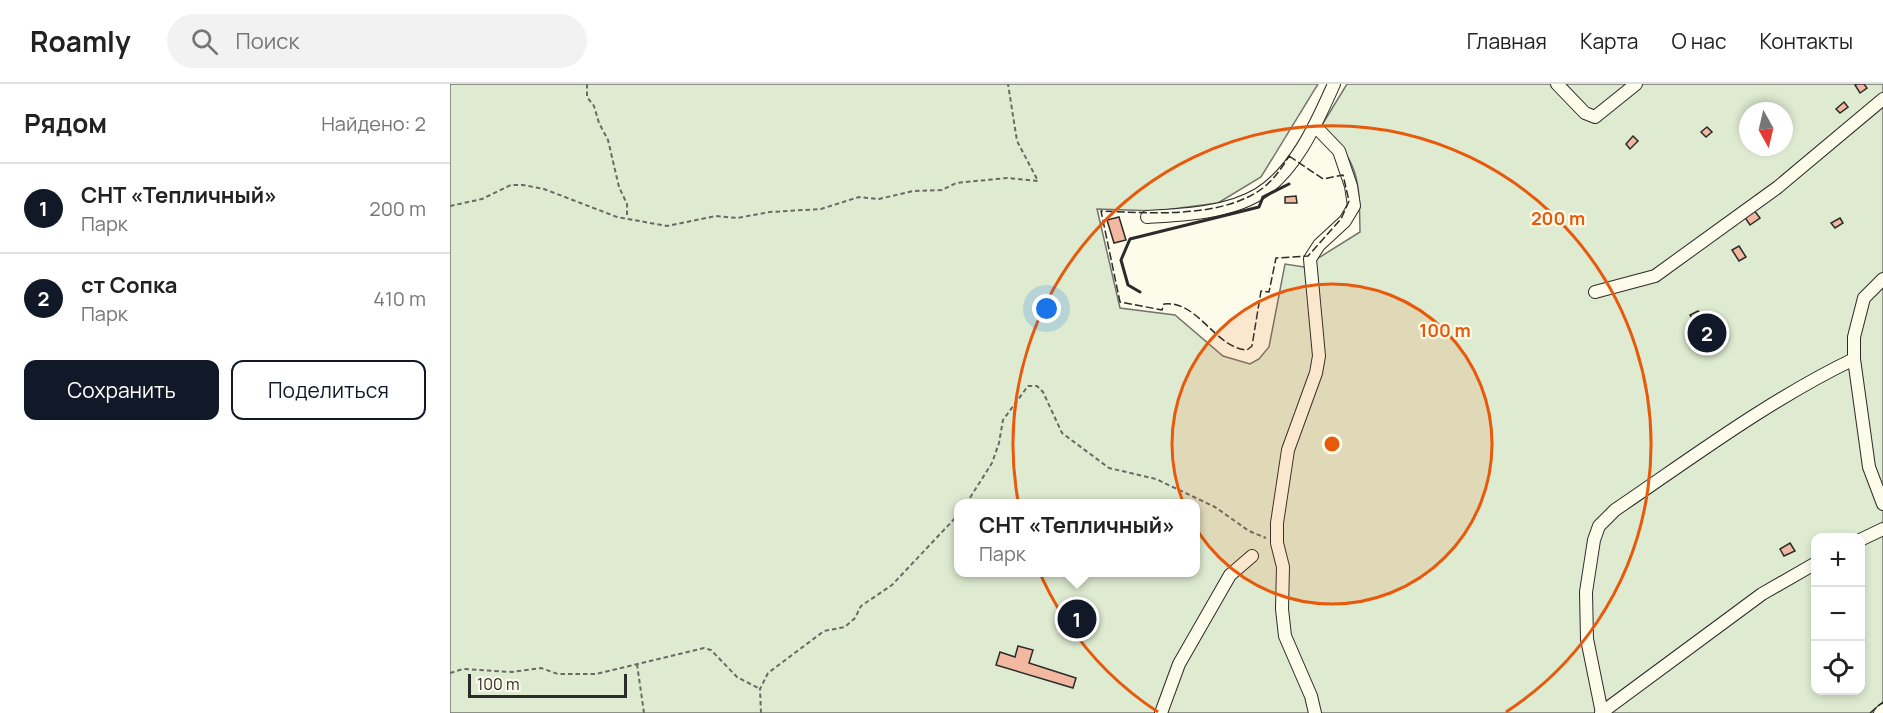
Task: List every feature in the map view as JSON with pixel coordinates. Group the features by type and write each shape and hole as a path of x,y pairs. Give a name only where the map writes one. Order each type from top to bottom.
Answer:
{"lane":[{"path":"1147,217 1211,210 1257,196 1287,167 1315,126 1334,84"},
{"path":"1557,84 1586,113 1595,117 1636,84"},
{"path":"1594,292 1655,276 1769,193 1883,99"},
{"path":"1315,126 1339,151 1351,186 1354,206 1345,221 1319,244 1310,260 1319,356 1316,373 1288,450 1277,523 1277,543 1283,567 1282,609 1285,636 1311,696 1315,713"},
{"path":"1883,279 1864,298 1854,337 1859,411 1869,467 1883,504"},
{"path":"1811,565 1762,594 1601,713 1591,664 1585,614 1592,552 1599,526 1615,510 1804,383 1854,359"},
{"path":"1865,538 1883,529"},
{"path":"1161,713 1179,664 1230,575 1252,556"}],"path":[{"path":"587,84 587,97 594,106 599,123 608,140 619,188 627,206 627,217"},
{"path":"450,206 483,199 511,185 523,185 544,189 617,217 667,226 716,216 737,218 770,212 821,209 859,197 879,199 913,191 942,190 956,183 1006,178 1038,181 1017,141 1008,84"},
{"path":"969,499 992,463 999,443 1003,420 1028,386 1037,386 1043,392 1062,433 1108,468 1156,479 1198,499"},
{"path":"1200,500 1215,507 1249,531 1277,543"},
{"path":"761,713 760,689 768,673 824,631 845,627 855,618 861,606 892,585 954,519"},
{"path":"450,673 463,669 512,672 541,668 558,674 596,674 704,648 711,650 737,677 760,689"},
{"path":"637,664 645,713"}],"green space":[{"path":"450,84 1318,84 1261,177 1218,203 1157,211 1097,209 1120,308 1175,315 1223,356 1250,364 1259,359 1269,347 1285,264 1304,267 1360,232 1358,185 1355,173 1344,151 1322,125 1347,84 1883,84 1883,713 450,713"}],"building":[{"path":"1864,84 1867,88 1860,93 1855,85"},
{"path":"1844,102 1848,107 1840,113 1836,109"},
{"path":"1707,127 1712,132 1706,137 1701,132"},
{"path":"1633,136 1638,141 1630,149 1626,144"},
{"path":"1296,196 1297,203 1285,203 1285,197"},
{"path":"1753,209 1760,218 1750,225 1744,216"},
{"path":"1119,217 1126,240 1114,243 1107,220"},
{"path":"1840,218 1843,223 1835,228 1831,223"},
{"path":"1739,246 1746,257 1739,261 1732,250"},
{"path":"1698,311 1702,317 1694,321 1690,315"},
{"path":"1790,543 1795,551 1784,556 1780,549"},
{"path":"1018,646 1033,650 1029,663 1076,678 1073,688 996,665 1000,652 1015,657"}],"fence":[{"path":"1289,156 1323,179 1343,175 1349,201 1341,219 1308,256 1276,258 1269,292 1261,291 1252,346 1247,350 1236,347 1216,334 1197,316 1176,305 1164,304 1162,310 1120,302 1101,211 1185,212 1227,205 1263,188 1278,173 1289,156"},
{"path":"1870,713 1883,702"}],"wall":[{"path":"1140,292 1128,285 1121,260 1130,239 1259,207 1263,197 1289,184"}],"place":[{"name":"ст Сопка","path":"1707,333"},
{"name":"СНТ «Тепличный»","path":"1077,619"}]}
